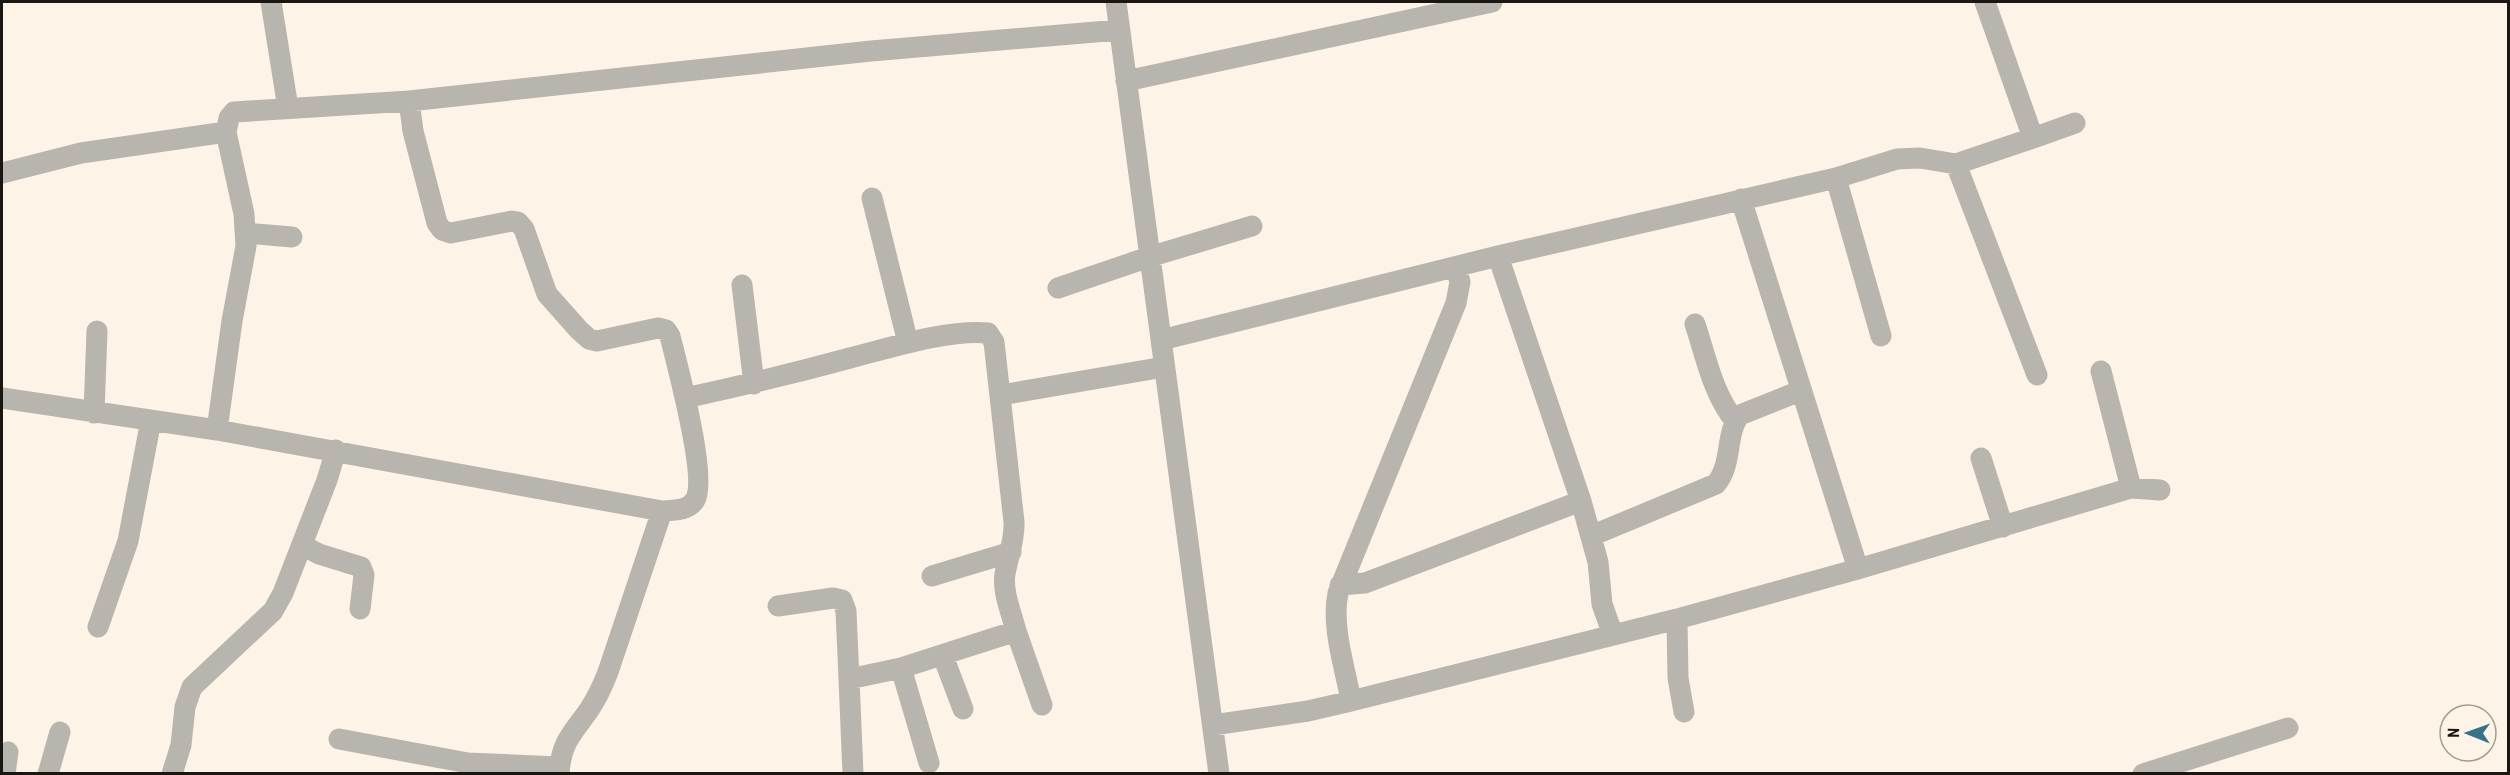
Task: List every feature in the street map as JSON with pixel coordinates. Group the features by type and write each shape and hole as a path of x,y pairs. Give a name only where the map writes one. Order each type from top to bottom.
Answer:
{"street":[{"path":"271,2 288,108"},
{"path":"1116,2 1219,774"},
{"path":"1126,81 1492,2"},
{"path":"1985,2 2033,138"},
{"path":"216,430 232,321 245,260 246,233 226,132 229,118 234,112 409,101 871,51 1119,30"},
{"path":"2,398 336,450 662,511 684,509 695,501 699,490 697,465 685,398 670,336 666,330 658,328 597,341 590,339 547,294 524,229 518,222 512,221 451,233 442,230 437,223 412,131 409,101"},
{"path":"1161,340 1498,256 1836,178 1897,159 1920,158 1956,164 2075,123"},
{"path":"2,173 81,153 226,132"},
{"path":"1956,164 2037,375"},
{"path":"1836,178 1881,336"},
{"path":"872,198 908,343"},
{"path":"1741,199 1858,569"},
{"path":"1058,288 1149,257 1252,226"},
{"path":"246,233 292,237"},
{"path":"1498,256 1581,501 1598,562 1602,604 1613,635"},
{"path":"1351,701 1336,620 1335,606 1340,585 1456,303 1460,282 1456,268"},
{"path":"742,285 754,384"},
{"path":"1695,324 1718,394 1724,408 1735,421"},
{"path":"94,413 97,331"},
{"path":"685,398 754,384 908,343 975,331 988,333 994,342 1014,522 1005,587 1016,631 1042,705"},
{"path":"1001,395 1164,367"},
{"path":"2101,371 2132,488"},
{"path":"1591,537 1716,484 1722,477 1735,421 1740,415 1800,391"},
{"path":"98,627 128,541 151,420"},
{"path":"172,774 182,745 185,707 192,687 273,611 283,593 302,545 336,450"},
{"path":"1981,458 2003,527"},
{"path":"1213,725 1308,711 1351,701 1677,619 1858,569 2132,488 2160,490"},
{"path":"1340,585 1365,583 1581,501"},
{"path":"339,739 434,759 559,770 564,747 572,730 598,696 608,672 662,511"},
{"path":"302,545 319,554 361,567 364,575 360,609"},
{"path":"932,576 1011,552"},
{"path":"778,606 833,598 842,600 846,611 853,774"},
{"path":"1677,619 1678,678 1684,712"},
{"path":"849,680 943,656 1016,631"},
{"path":"943,656 963,709"},
{"path":"901,668 929,764"},
{"path":"2143,774 2288,728"},
{"path":"48,774 60,732"},
{"path":"5,774 8,752"}]}
